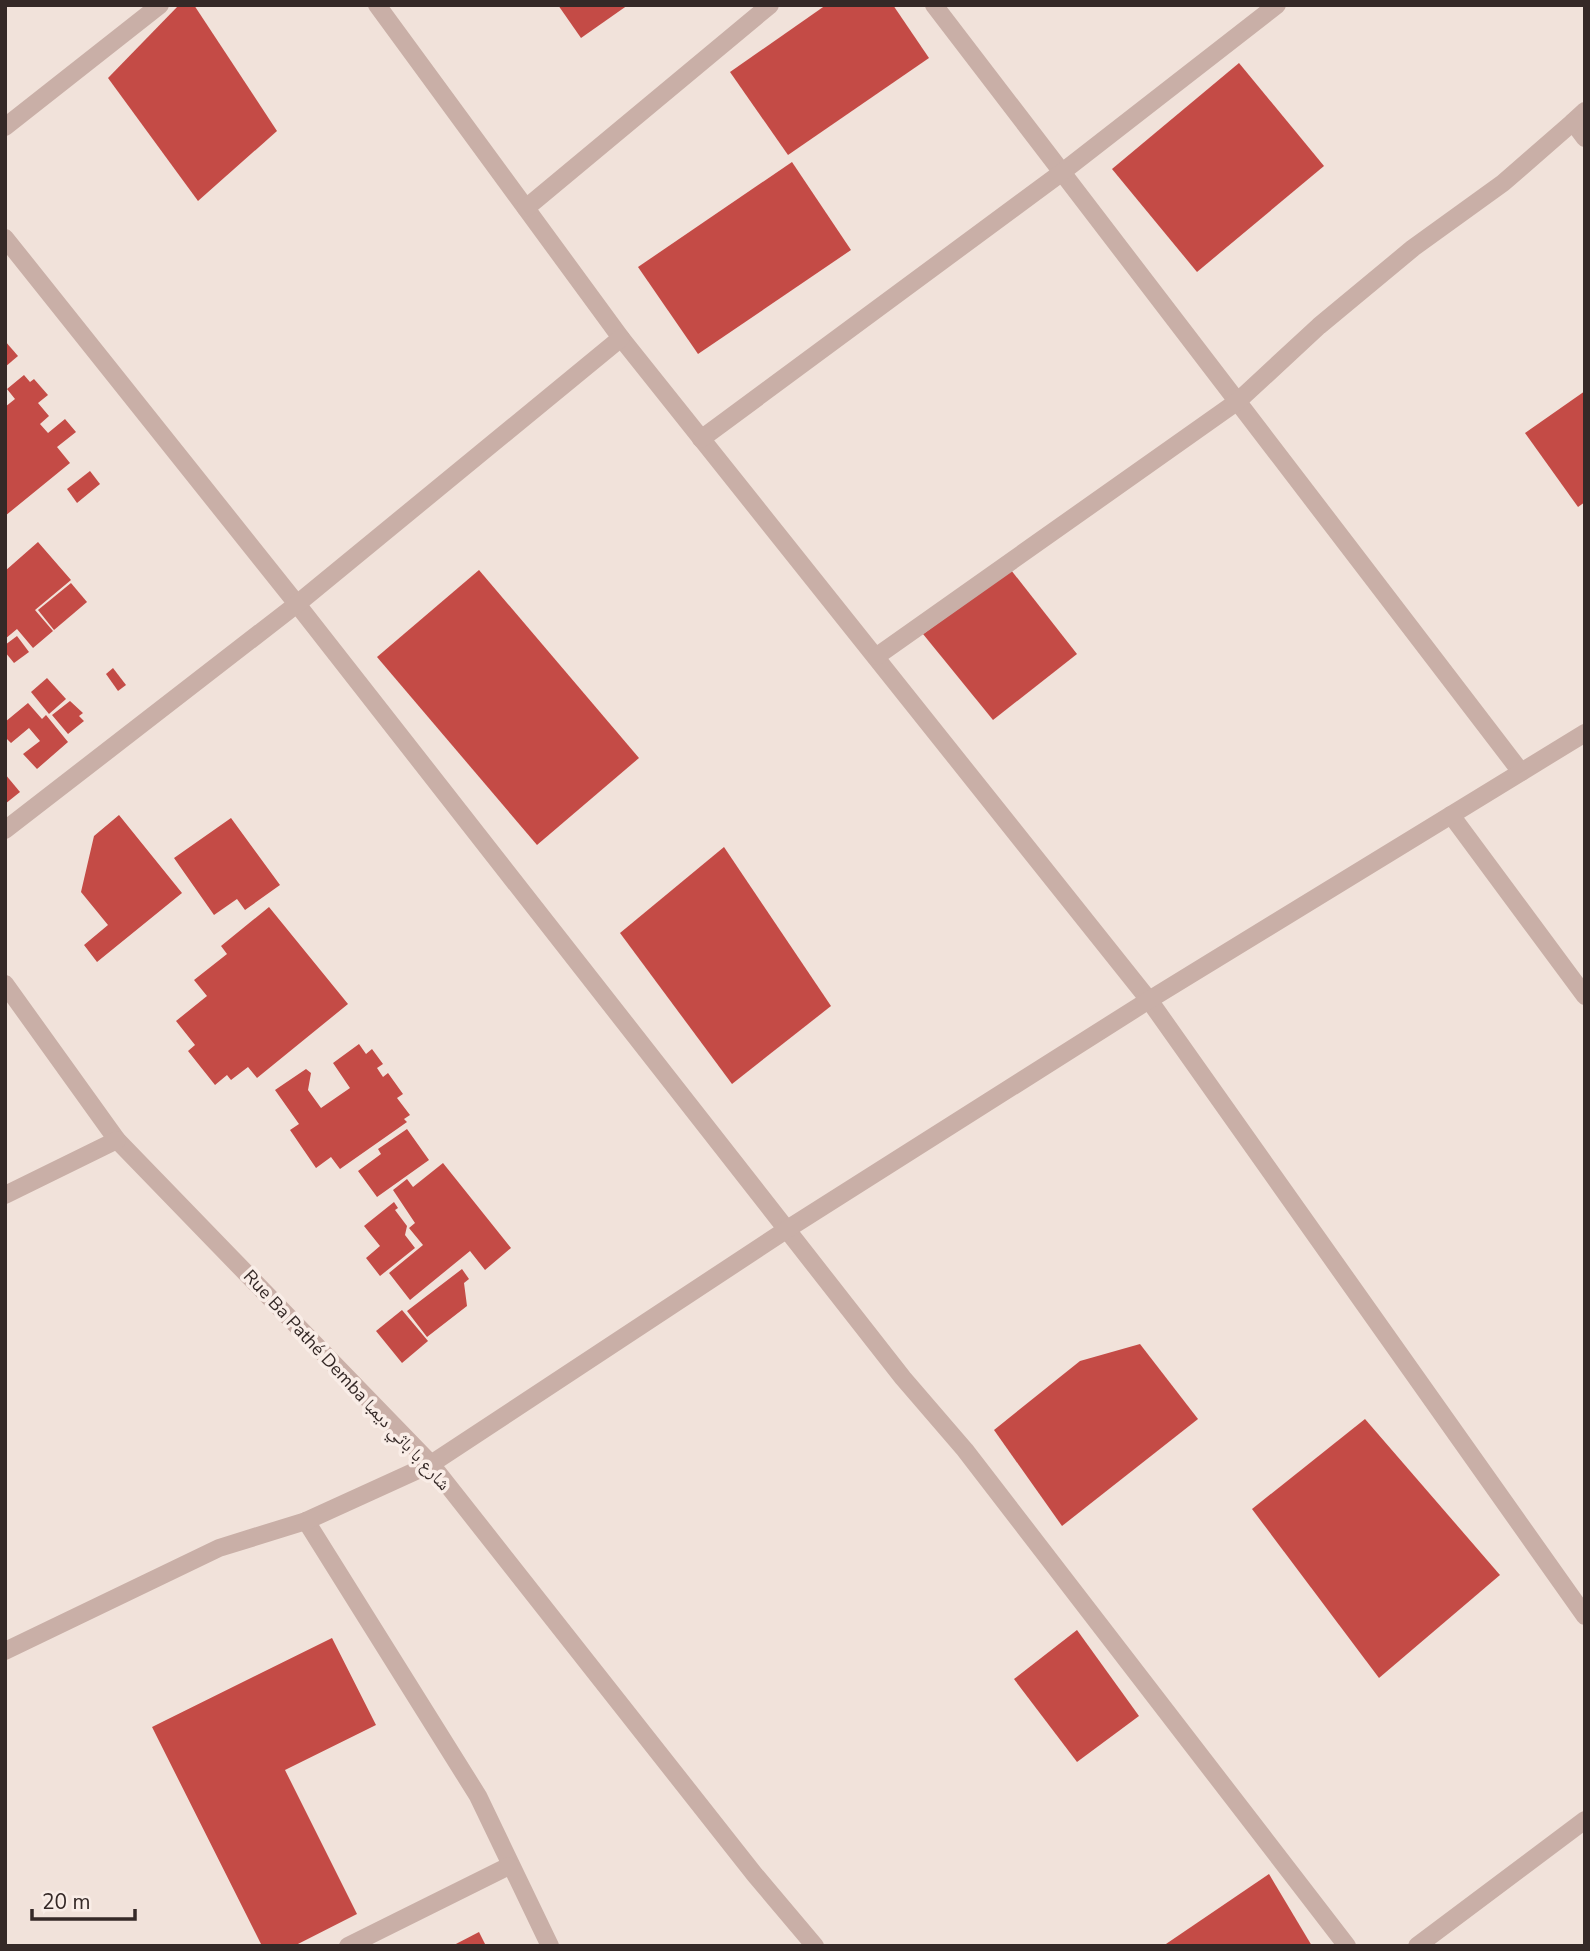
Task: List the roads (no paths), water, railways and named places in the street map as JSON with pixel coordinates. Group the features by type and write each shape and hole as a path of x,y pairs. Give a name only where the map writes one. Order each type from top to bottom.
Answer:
{"street":[{"path":"5,127 160,5"},
{"path":"377,5 621,338 1149,1000 1585,1616"},
{"path":"526,208 770,5"},
{"path":"934,5 1521,772"},
{"path":"701,439 1061,173 1277,5"},
{"path":"877,656 1238,401 1330,317 1413,248 1503,183 1579,116 1585,138"},
{"path":"5,238 298,604 789,1228 903,1378 965,1450 1347,1946"},
{"path":"5,830 298,604 621,338"},
{"path":"5,1651 219,1548 306,1521 431,1464 789,1228 1149,1000 1585,733"},
{"path":"1451,815 1585,996"},
{"name":"Rue Ba Pathé Demba شارع با باثي ديمبا","path":"5,984 117,1140 431,1464 755,1875 815,1946"},
{"path":"5,1195 117,1140"},
{"path":"306,1521 478,1796 509,1866 550,1946"},
{"path":"1417,1946 1585,1820"},
{"path":"348,1946 509,1866"}]}
